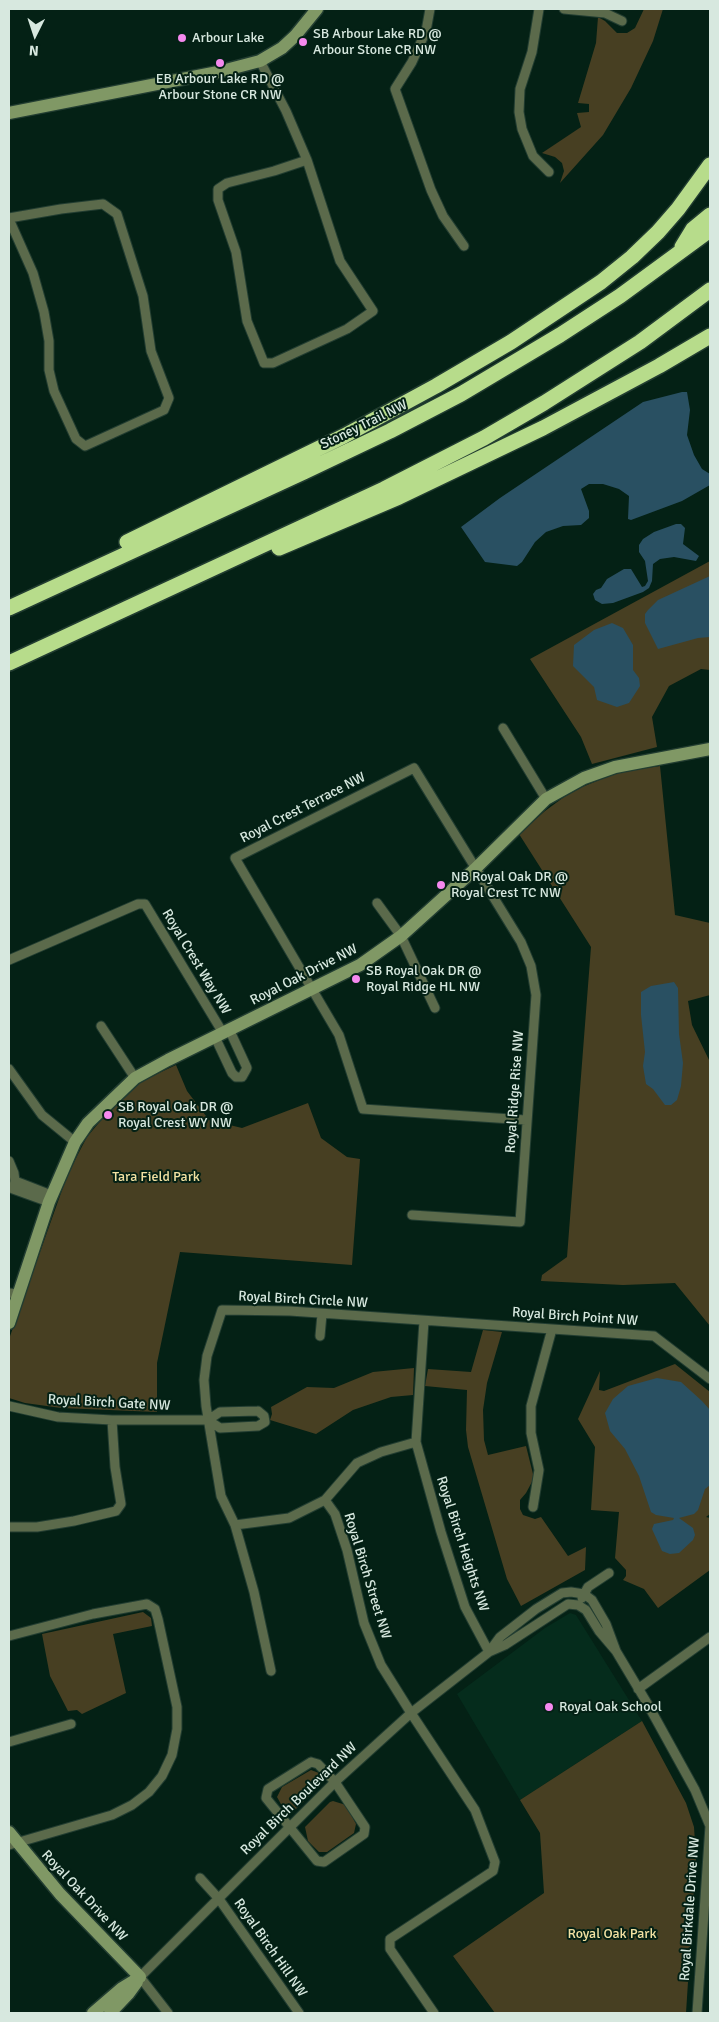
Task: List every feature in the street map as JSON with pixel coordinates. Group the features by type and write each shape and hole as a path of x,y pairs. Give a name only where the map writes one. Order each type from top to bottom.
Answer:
{"highway":[{"path":"104,564 123,544 344,436 436,386 511,342 594,287 632,257 678,209 710,164"},
{"path":"678,255 693,229 710,215"},
{"name":"Stoney Trail NW","path":"9,608 304,472 390,431 461,394 560,335 678,255 710,230"},
{"path":"9,663 384,489 484,438 544,403 640,342 710,290"},
{"path":"659,366 710,330"},
{"path":"110,615 134,609 399,497 543,428 659,366 710,336"}],"street":[{"path":"9,113 218,72 260,61 282,48 295,36 317,9"},
{"path":"430,9 426,31 412,62 395,89 431,190 443,216 464,246"},
{"path":"539,9 532,52 520,89 519,112 522,129 533,156 549,172"},
{"path":"564,9 606,13 622,21"},
{"path":"260,61 286,111 306,160 340,261 373,311 347,329 273,363 264,363 247,321 236,252 218,200 218,189 227,183 274,171 306,160"},
{"path":"104,204 117,214 143,296 150,351 169,398 164,410 86,446 76,439 54,391 49,370 44,312 33,273 9,218 104,204"},
{"path":"503,728 546,799"},
{"name":"Royal Oak Drive NW","path":"9,1323 14,1293 50,1198 75,1142 88,1123 135,1078 360,965 401,936 475,870 546,799 584,778 615,767 710,749"},
{"name":"Royal Crest Terrace NW","path":"312,989 235,858 414,768 475,870"},
{"name":"Royal Ridge Rise NW","path":"412,1215 520,1222 536,995 531,966 521,942 475,870"},
{"path":"377,903 401,936 435,1008"},
{"name":"Royal Crest Way NW","path":"9,960 138,904 145,904 222,1033"},
{"path":"312,989 339,1035 363,1109 526,1120"},
{"path":"101,1026 135,1078"},
{"path":"9,1069 42,1115 75,1142"},
{"path":"9,1162 12,1166 12,1187 50,1198"},
{"name":"Royal Birch Circle NW","path":"271,1672 254,1592 235,1526 221,1496 208,1420 204,1380 207,1356 222,1310 290,1310 424,1321"},
{"path":"320,1336 322,1314"},
{"path":"235,1526 289,1518 325,1500 357,1463 381,1452 416,1442 424,1321"},
{"name":"Royal Birch Point NW","path":"424,1321 654,1336 710,1379"},
{"path":"533,1507 539,1470 531,1433 532,1406 552,1329"},
{"name":"Royal Birch Gate NW","path":"9,1406 58,1416 112,1420 208,1420"},
{"path":"258,1411 264,1416 265,1422 258,1426 220,1428 208,1420 220,1412 258,1411"},
{"path":"9,1527 37,1527 74,1521 116,1510 122,1504 115,1467 112,1420"},
{"name":"Royal Birch Heights NW","path":"416,1442 441,1532 465,1607 489,1652"},
{"name":"Royal Birch Street NW","path":"325,1500 335,1514 364,1623 382,1665 410,1713 475,1810 495,1862 493,1871 390,1939 390,1949 434,2013"},
{"path":"578,1605 588,1587 609,1573"},
{"name":"Royal Birch Boulevard NW","path":"110,2013 140,1978 335,1782 410,1713 489,1652 500,1637 536,1609 560,1594 571,1592 584,1594"},
{"name":"Royal Birkdale Drive NW","path":"584,1594 592,1600 606,1624 616,1651 695,1790 710,1826 697,2013"},
{"path":"9,1636 93,1614 147,1604 155,1609 177,1714 177,1729 172,1755 162,1776 149,1792 132,1805 112,1815 13,1844"},
{"name":"Royal Birch Boulevard NW","path":"489,1652 505,1646 568,1604 578,1605"},
{"name":"Royal Birkdale Drive NW","path":"578,1605 586,1610 599,1631 616,1651"},
{"path":"638,1689 710,1637"},
{"path":"9,1742 71,1724"},
{"path":"311,1762 318,1764 335,1782 365,1827 364,1834 324,1862 317,1861 290,1827 266,1798 268,1789 311,1762"},
{"name":"Royal Oak Drive NW","path":"9,1832 13,1844 140,1978"},
{"name":"Royal Birch Hill NW","path":"200,1878 219,1899 299,2013"},
{"path":"140,1978 168,2013"},
{"name":"Royal Birch Boulevard NW","path":"93,2013 122,1988 140,1978"}],"shaded area":[{"name":"Royal Oak School","path":"570,1613 576,1615 642,1721 520,1800 457,1694 545,1628"}],"green space":[{"path":"644,9 663,9 653,41 631,88 603,135 560,183 564,171 562,163 555,157 542,153 581,127 577,113 589,112 589,104 578,103 596,43 598,17 617,33 627,33 635,28"},
{"path":"710,561 710,670 701,669 669,686 652,717 657,747 592,764 581,737 530,659"},
{"path":"660,766 675,915 710,923 710,995 688,1001 692,1025 710,1062 710,1326 675,1283 623,1285 541,1281 542,1275 567,1257 591,947 519,834 545,811 582,787 619,772"},
{"name":"Tara Field Park","path":"176,1065 187,1091 209,1120 242,1128 308,1103 321,1138 347,1157 360,1159 352,1265 180,1252 157,1363 157,1412 61,1408 25,1403 9,1398 9,1339 66,1179 77,1156 87,1137 128,1091 146,1079"},
{"path":"483,1330 502,1332 487,1383 483,1410 484,1440 488,1455 526,1446 534,1478 520,1500 520,1509 523,1515 535,1519 541,1517 568,1556 586,1547 585,1570 521,1606 507,1579 468,1447 466,1430 467,1390 425,1386 428,1369 471,1372"},
{"path":"675,1364 710,1392 710,1514 706,1517 710,1518 710,1570 658,1608 644,1589 623,1580 626,1576 626,1570 615,1558 619,1512 591,1510 595,1447 578,1419 600,1371 599,1390 604,1391"},
{"path":"414,1368 413,1395 391,1397 353,1410 316,1434 270,1420 272,1414 271,1407 307,1387 334,1388 373,1372"},
{"path":"143,1612 151,1618 152,1626 113,1634 126,1693 82,1714 77,1710 68,1711 50,1676 42,1634"},
{"name":"Royal Oak Park","path":"642,1721 686,1803 694,1827 696,1858 686,2013 495,2013 453,1956 544,1893 540,1833 520,1800"},
{"path":"311,1770 319,1773 320,1785 296,1809 282,1806 277,1797 282,1787"},
{"path":"333,1801 346,1805 356,1824 354,1833 327,1852 319,1852 308,1841 305,1827"}],"water":[{"path":"687,392 690,410 687,435 694,455 702,469 710,474 710,485 682,501 631,520 628,519 629,496 619,489 603,484 589,484 581,489 589,511 589,518 581,525 563,526 546,532 535,542 522,562 517,566 485,562 461,527 500,498 643,402"},
{"path":"681,524 685,528 683,544 699,556 696,561 674,557 660,559 653,564 652,581 649,588 643,592 613,603 602,604 595,600 593,594 596,590 601,588 607,579 624,569 631,569 642,587 645,586 648,581 645,561 639,552 639,545 643,539 654,532"},
{"path":"710,576 710,637 698,638 658,649 645,623 645,614 658,600"},
{"path":"612,623 623,628 633,645 633,670 639,678 640,686 629,703 617,707 597,700 594,687 573,666 574,645 594,630"},
{"path":"674,982 678,988 679,1034 683,1063 681,1086 677,1100 671,1105 665,1105 653,1089 646,1084 643,1066 645,1052 641,1015 641,992 651,986"},
{"path":"657,1378 681,1382 710,1410 710,1485 705,1489 698,1510 694,1514 679,1518 693,1528 695,1535 693,1540 679,1553 670,1554 662,1551 652,1529 654,1524 673,1520 674,1518 656,1515 651,1512 639,1476 625,1449 610,1431 605,1413 613,1399 628,1386"}],"place":[{"name":"Arbour Lake","path":"182,38"},
{"name":"SB Arbour Lake RD @ Arbour Stone CR NW","path":"303,42"},
{"name":"EB Arbour Lake RD @ Arbour Stone CR NW","path":"220,63"},
{"name":"NB Royal Oak DR @ Royal Crest TC NW","path":"441,885"},
{"name":"SB Royal Oak DR @ Royal Ridge HL NW","path":"356,979"},
{"name":"SB Royal Oak DR @ Royal Crest WY NW","path":"108,1115"},
{"name":"Royal Oak School","path":"549,1707"}]}
